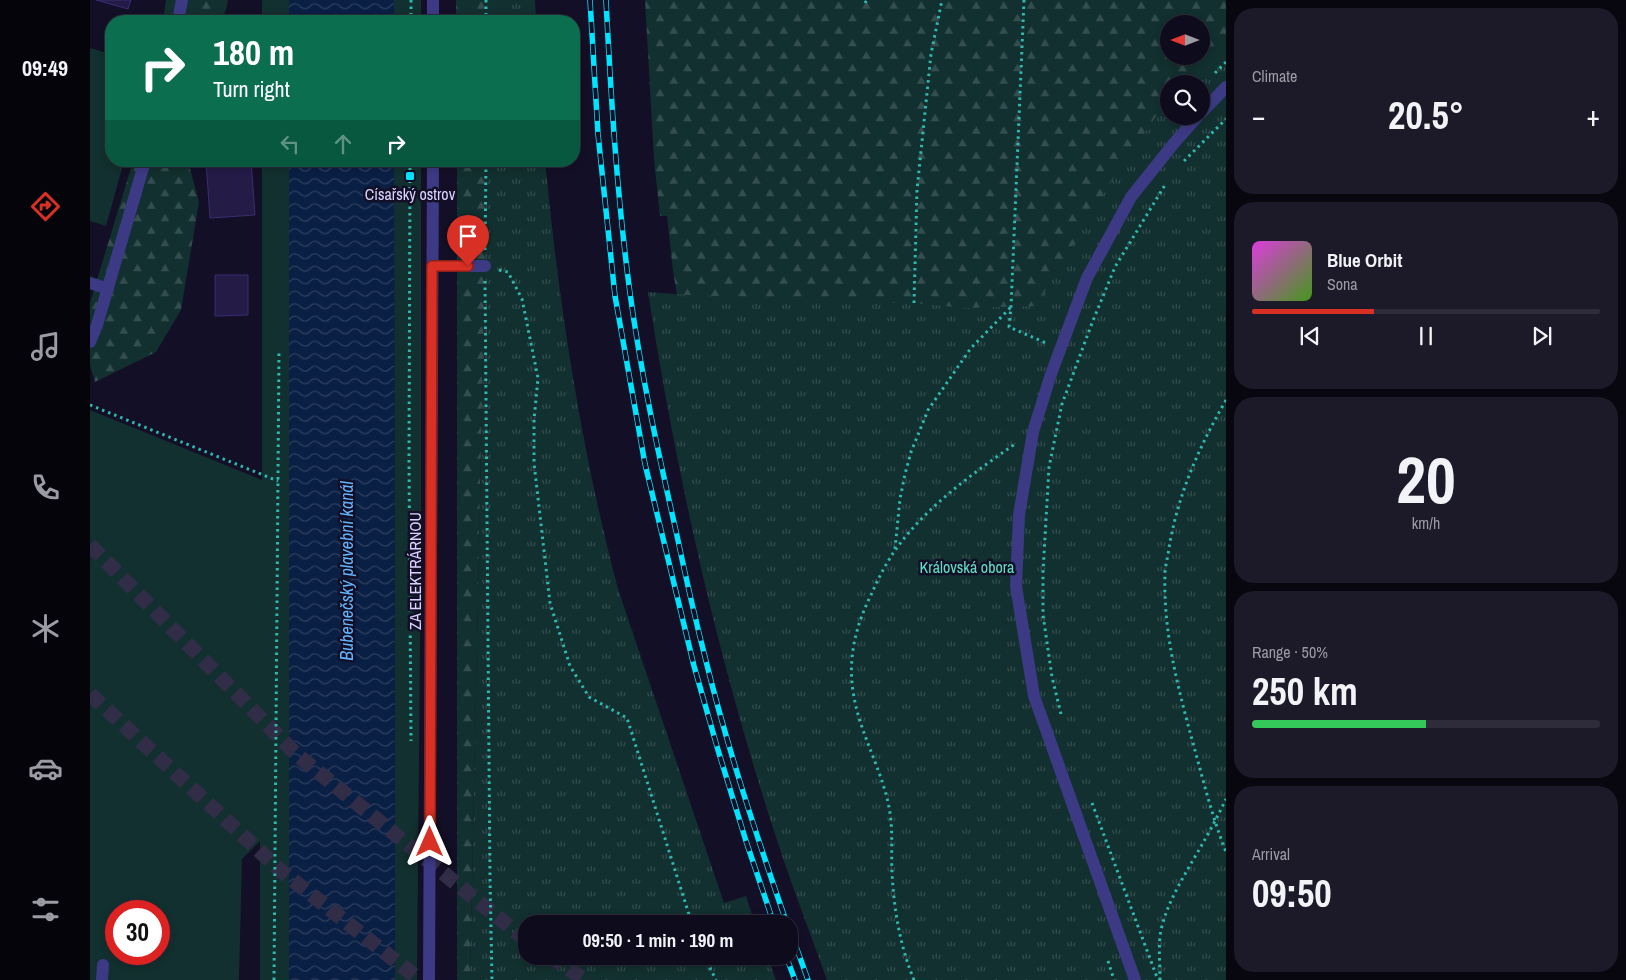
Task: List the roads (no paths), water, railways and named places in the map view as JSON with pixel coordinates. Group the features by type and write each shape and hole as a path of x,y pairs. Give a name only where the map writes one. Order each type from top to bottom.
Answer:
{"street":[{"path":"179,15 182,0"},
{"path":"433,15 434,0"},
{"path":"1210,104 1226,87"},
{"path":"1135,980 1034,696 1016,586 1020,515 1033,432 1060,349 1088,278 1131,197 1190,125"},
{"path":"90,342 108,289 143,167"},
{"name":"ZA ELEKTRÁRNOU","path":"429,980 433,167"},
{"path":"432,266 485,266"},
{"path":"90,284 108,289"},
{"path":"102,980 103,965"}],"water":[{"path":"289,0 394,0 394,15 289,15"},
{"name":"Bubenečský plavební kanál","path":"289,167 394,167 395,980 289,980"}],"tunnel":[{"path":"90,545 296,754 518,934"},
{"path":"90,694 280,870 420,980"},
{"path":"563,965 585,980"}],"railway":[{"path":"590,0 598,134 615,296 645,464 694,666 746,841 771,915"},
{"path":"606,0 621,220 634,323 650,413 690,596 715,694 744,793 784,915"},
{"path":"798,952 808,980"},
{"path":"789,965 795,980"}],"place":[{"name":"Císařský ostrov","path":"410,176"}],"park label":[{"name":"Královská obora","path":"967,567"}]}
